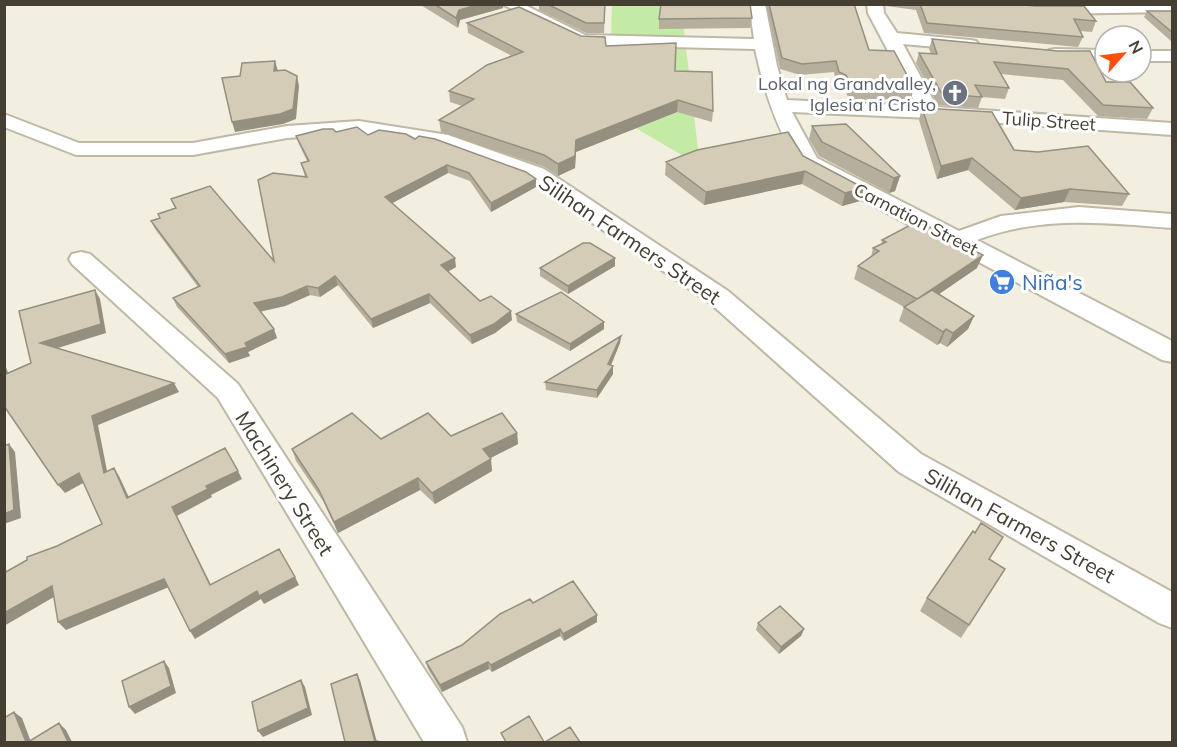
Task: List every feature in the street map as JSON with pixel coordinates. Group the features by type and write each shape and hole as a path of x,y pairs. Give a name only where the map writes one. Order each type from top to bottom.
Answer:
{"street":[{"path":"510,10 540,4"},
{"name":"Carnation Street","path":"757,4 762,44 781,106 794,142 809,162 1173,353"},
{"path":"875,4 876,13 930,112"},
{"path":"1032,9 1173,7"},
{"path":"510,10 582,40 762,44"},
{"path":"891,38 984,47"},
{"path":"1042,52 1093,54"},
{"path":"1153,56 1173,56"},
{"name":"Tulip Street","path":"781,106 930,112 1173,129"},
{"name":"Silihan Farmers Street","path":"4,120 76,149 193,149 288,132 359,127 441,138 536,174 719,297 910,463 1173,610"},
{"path":"957,240 1001,223 1079,214 1173,221"},
{"name":"Machinery Street","path":"81,259 228,391 447,742"}],"green space":[{"path":"612,5 681,5 700,166 609,112"}],"building":[{"path":"434,4 480,4 459,10 456,18"},
{"path":"547,4 605,4 604,23 586,23"},
{"path":"661,4 750,4 752,18 659,19"},
{"path":"769,4 854,4 869,50 894,51 914,88 852,89 846,75 839,72 836,61 802,64 782,58"},
{"path":"920,4 1084,6 1096,21 1074,19 1083,37 927,23"},
{"path":"519,7 581,36 605,37 606,46 676,43 675,71 712,72 713,111 678,100 576,140 575,156 558,164 544,155 439,120 474,99 449,91 487,65 523,52 467,23"},
{"path":"1147,11 1173,11 1173,33"},
{"path":"932,39 1058,51 1090,51 1093,57 1093,84 1132,84 1153,108 1103,105 1068,69 994,62 1009,88 975,85 982,97 942,94 919,53 937,54"},
{"path":"275,61 274,71 285,70 297,76 293,109 280,114 232,122 222,78 240,76 242,63"},
{"path":"922,108 992,112 1014,150 1038,152 1088,146 1129,194 1070,189 1021,198 972,158 941,166"},
{"path":"846,124 900,176 894,178 822,142 812,126"},
{"path":"357,127 368,135 379,130 406,134 415,139 419,136 435,139 526,172 536,179 491,203 469,173 447,165 385,197 455,258 441,265 480,301 491,296 511,311 494,324 470,335 429,294 371,319 335,276 318,288 307,286 282,297 254,303 274,329 245,343 247,347 225,354 173,298 200,286 151,221 160,218 158,214 176,208 171,199 210,186 274,261 258,180 273,173 307,177 301,163 309,161 296,136 323,129 333,129 336,132"},
{"path":"788,132 803,156 864,188 845,193 805,171 706,192 666,162 697,150"},
{"path":"918,221 983,255 917,299 858,266 879,251 873,248 886,242 882,240"},
{"path":"583,243 590,243 615,258 568,286 540,268"},
{"path":"95,290 101,324 40,343 174,383 92,416 104,473 114,468 127,498 225,448 238,471 206,486 208,489 172,507 210,585 279,549 295,577 259,596 257,591 190,631 164,579 58,622 52,586 4,613 4,573 27,560 27,557 57,546 102,524 79,473 58,485 4,406 4,371 6,374 31,363 19,311"},
{"path":"932,290 974,316 953,333 946,329 943,332 904,307"},
{"path":"561,292 604,322 570,344 516,314"},
{"path":"621,336 608,364 613,366 597,390 545,382"},
{"path":"352,413 381,439 428,413 451,436 502,413 517,433 483,449 491,459 432,493 418,478 334,522 319,490 292,449"},
{"path":"9,444 14,510 4,514 4,446"},
{"path":"981,523 1003,537 989,559 1005,569 969,625 927,598 973,531 975,533"},
{"path":"573,581 597,615 563,634 560,629 491,665 488,662 440,685 426,662 462,645 500,614 530,599 533,603"},
{"path":"780,606 804,629 781,647 758,623"},
{"path":"164,661 171,686 129,707 122,681"},
{"path":"357,674 375,742 345,742 331,684"},
{"path":"301,680 308,708 258,731 252,702"},
{"path":"14,712 26,742 4,742 4,718"},
{"path":"529,716 544,742 506,742 501,733"},
{"path":"59,723 68,742 28,742"},
{"path":"570,727 580,742 545,742"}],"place":[{"name":"Lokal ng Grandvalley, Iglesia ni Cristo","path":"955,93"},
{"name":"Niña's","path":"1002,282"}]}
